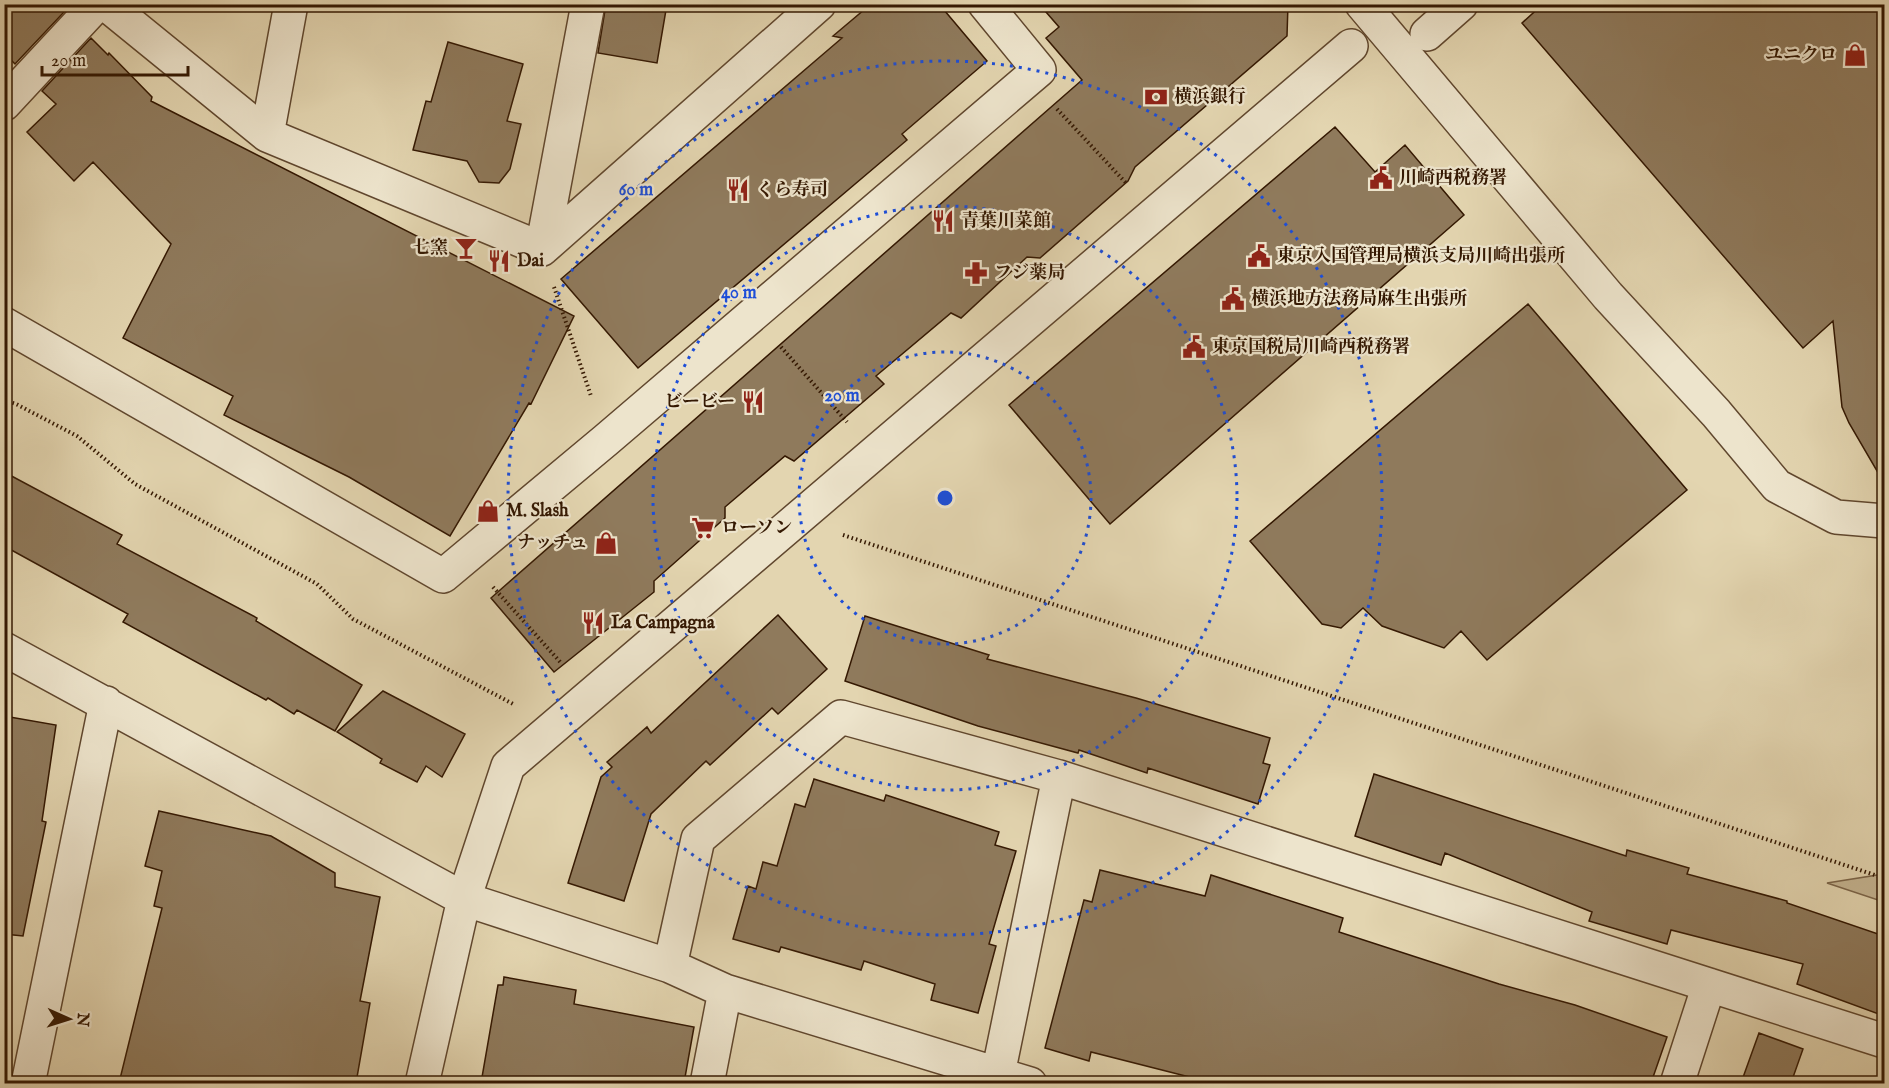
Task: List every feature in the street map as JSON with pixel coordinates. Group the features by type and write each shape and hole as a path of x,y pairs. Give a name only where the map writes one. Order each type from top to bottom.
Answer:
{"street":[{"path":"4,104 97,4"},
{"path":"106,4 267,135 542,249"},
{"path":"267,135 291,4"},
{"path":"542,249 588,4"},
{"path":"542,249 819,4"},
{"path":"4,324 443,576 1035,74 1039,69 985,4"},
{"path":"1362,4 1608,296 1716,413 1777,486 1836,517 1884,521"},
{"path":"1427,34 1461,4"},
{"path":"422,1083 464,899 508,766 1351,46"},
{"path":"4,649 464,899 670,966 725,991 997,1078 1030,1083"},
{"path":"28,1083 106,703"},
{"path":"670,966 698,838 841,717 1059,777 1884,1041"},
{"path":"997,1078 1059,777"},
{"path":"1677,1083 1709,986"},
{"path":"707,1083 725,991"}],"path":[{"path":"1058,110 1113,169"},
{"path":"542,249 594,407"},
{"path":"785,351 832,405"},
{"path":"4,400 77,436 135,484 317,584 353,619 555,727"},
{"path":"797,520 1884,878"},
{"path":"501,597 553,654"}],"shaded area":[{"path":"1884,874 1884,902 1827,883"}],"building":[{"path":"4,4 57,4 64,12 15,64 4,53"},
{"path":"606,4 667,4 657,63 598,53"},
{"path":"871,4 939,4 987,61 902,134 907,140 638,368 561,279 842,38 833,36"},
{"path":"1039,4 1288,4 1287,36 1135,167 1128,181 1040,258 1027,257 961,318 951,313 876,376 884,384 794,461 785,456 725,507 725,518 654,581 654,592 554,672 491,598 1082,80 1046,38 1059,27"},
{"path":"1543,4 1884,4 1884,483 1842,407 1833,321 1803,348 1522,23"},
{"path":"91,38 152,97 151,101 574,316 531,404 529,403 450,536 349,477 224,415 233,396 123,338 171,244 93,162 74,181 27,132 56,104 42,91"},
{"path":"448,42 523,64 507,121 521,124 510,169 499,183 479,182 467,161 413,150 426,101 431,102"},
{"path":"1335,127 1375,172 1405,145 1464,215 1110,524 1009,405"},
{"path":"1528,304 1687,490 1487,660 1461,631 1444,648 1382,626 1363,608 1341,628 1322,624 1250,541"},
{"path":"4,472 122,535 117,544 257,618 256,621 362,685 335,731 297,710 294,714 268,698 266,700 123,622 128,614 4,546"},
{"path":"778,615 827,669 778,714 772,708 710,765 706,761 651,814 624,901 568,883 601,777 612,767 607,762 647,727 651,733"},
{"path":"865,616 989,655 987,659 1136,698 1270,738 1263,763 1270,765 1258,804 1148,768 1147,773 1079,750 1078,753 978,726 845,681"},
{"path":"383,691 465,734 442,777 426,766 417,782 380,763 382,759 337,732"},
{"path":"4,716 56,725 42,821 46,822 23,936 4,934"},
{"path":"1374,774 1626,856 1627,850 1689,868 1687,874 1787,901 1787,903 1884,936 1884,1016 1797,984 1803,964 1671,930 1667,944 1589,921 1592,912 1445,853 1441,865 1355,836"},
{"path":"814,779 884,801 886,795 999,832 995,845 1016,851 989,944 996,946 978,1013 931,1000 935,984 864,961 861,970 781,947 779,952 733,939 748,886 756,889 763,862 777,866 795,804 805,807"},
{"path":"159,811 271,836 335,873 335,887 380,897 360,1001 370,1003 356,1083 119,1083 162,908 154,906 162,871 145,866"},
{"path":"1100,870 1205,896 1211,875 1343,918 1339,932 1499,984 1575,1005 1667,1037 1651,1083 1213,1083 1091,1052 1089,1061 1045,1048 1084,900 1092,902"},
{"path":"504,977 576,990 574,1004 694,1027 684,1083 481,1083 498,985 503,985"},
{"path":"1759,1033 1803,1049 1791,1083 1741,1083"}],"place":[{"name":"ユニクロ","path":"1855,55"},
{"name":"横浜銀行","path":"1156,97"},
{"name":"川崎西税務署","path":"1381,178"},
{"name":"くら寿司","path":"738,190"},
{"name":"青葉川菜館","path":"943,221"},
{"name":"七窯","path":"466,248"},
{"name":"東京入国管理局横浜支局川崎出張所","path":"1259,256"},
{"name":"Dai","path":"499,261"},
{"name":"フジ薬局","path":"976,273"},
{"name":"横浜地方法務局麻生出張所","path":"1233,299"},
{"name":"東京国税局川崎西税務署","path":"1194,347"},
{"name":"ビービー","path":"753,402"},
{"name":"M. Slash","path":"488,511"},
{"name":"ローソン","path":"703,528"},
{"name":"ナッチュ","path":"606,543"},
{"name":"La Campagna","path":"593,623"}]}
